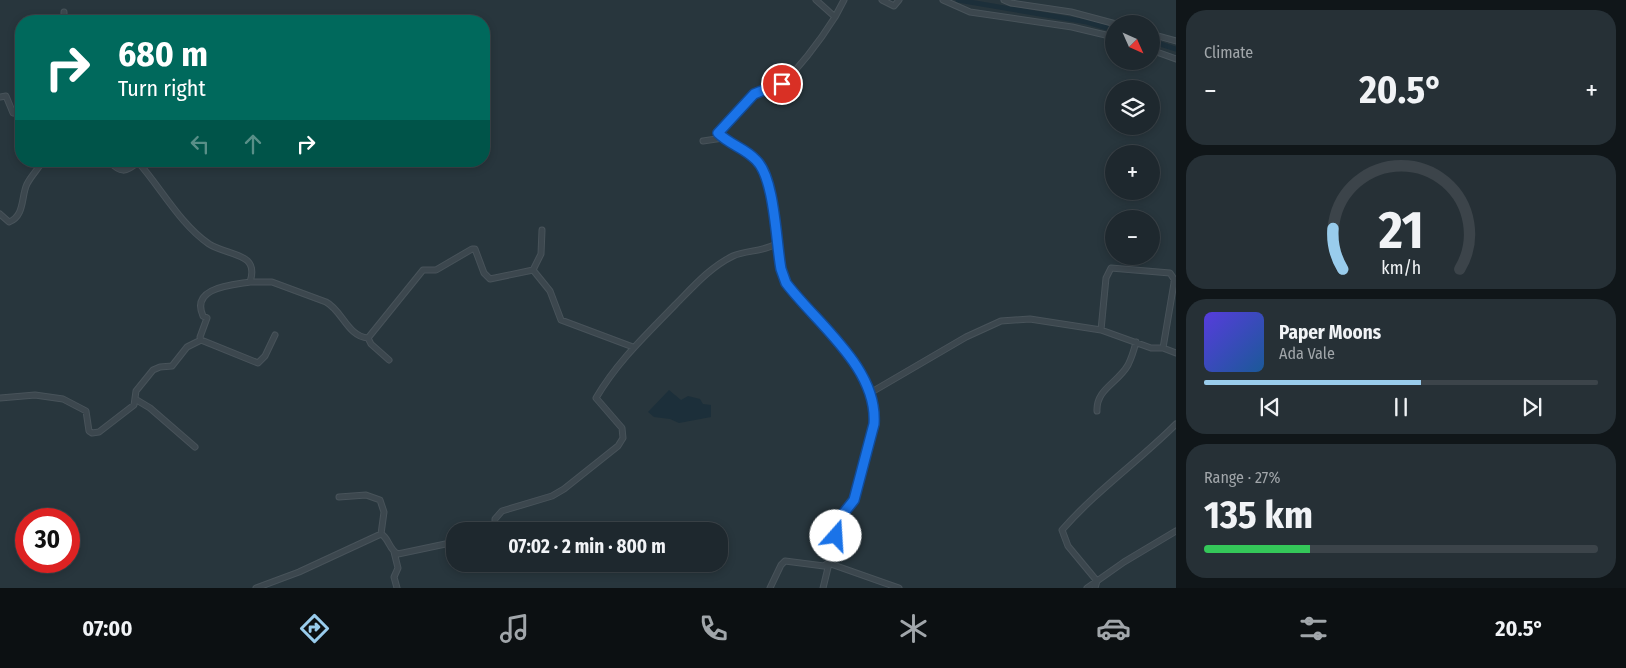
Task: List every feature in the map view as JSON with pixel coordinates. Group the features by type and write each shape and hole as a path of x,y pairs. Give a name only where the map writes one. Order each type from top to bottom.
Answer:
{"street":[{"path":"816,0 835,17"},
{"path":"823,588 830,568 828,563 843,514 854,500 875,414 870,393 845,352 786,283 776,244 777,235 767,179 758,161 746,150 728,143 718,133 754,94 764,90 776,91 794,72 835,17 844,0"},
{"path":"882,0 894,6 899,0"},
{"path":"943,0 970,12 1072,27 1105,35"},
{"path":"1004,0 1011,3 1071,12 1105,21"},
{"path":"1160,37 1176,41"},
{"path":"1160,53 1176,59"},
{"path":"0,97 6,96 13,113 15,113"},
{"path":"703,141 723,138"},
{"path":"0,214 9,222 13,220 22,206 26,186 39,167"},
{"path":"116,167 120,171 125,171 131,167"},
{"path":"142,167 192,230 220,250 248,260 253,273 250,282"},
{"path":"533,270 541,254 542,230"},
{"path":"495,522 495,519 502,511 558,492 579,479 618,446 623,438 622,428 596,398 611,374 633,348 703,277 734,256 765,250 776,244"},
{"path":"368,338 423,270 436,270 472,249 475,249 484,273 490,279 533,270"},
{"path":"1101,330 1106,278 1111,268 1170,273 1174,283 1162,348"},
{"path":"533,270 550,291 561,320 633,348"},
{"path":"240,284 253,273"},
{"path":"201,340 200,337 207,318 201,312 204,299 214,288 250,282 272,282 326,302 332,305 340,318 348,326 363,338 368,338"},
{"path":"870,393 966,337 1001,320 1030,319 1101,330 1151,348 1162,348 1176,353"},
{"path":"0,398 35,396 63,399 86,411 88,426 92,433 103,430 135,404 136,391 153,370 172,366 187,347 201,340 258,363 265,356 275,335"},
{"path":"368,338 371,344 389,360"},
{"path":"1097,411 1097,402 1101,393 1129,364 1136,342"},
{"path":"135,399 150,408 195,447"},
{"path":"1097,581 1068,546 1062,530 1124,469 1144,455 1176,424"},
{"path":"339,498 366,495 380,500 384,512 381,534"},
{"path":"1088,588 1176,531"},
{"path":"381,534 386,537 394,552 398,568 394,577 397,588"},
{"path":"256,588 299,572 381,534"},
{"path":"394,552 400,554 446,544"},
{"path":"770,588 781,565 785,561 824,566 828,563 899,588"},
{"path":"1095,588 1097,581"}],"water":[{"path":"669,390 681,400 688,396 700,399 703,404 711,405 711,417 679,423 670,419 654,417 648,412"}],"waterway":[{"path":"958,0 1087,22 1105,27"},
{"path":"1160,44 1176,49"}],"route":[{"path":"782,84 776,91 764,90 754,94 718,133 728,143 746,150 758,161 767,179 777,235 776,244 786,283 845,352 862,376 873,403 874,424 854,500 843,514 836,536"}]}
